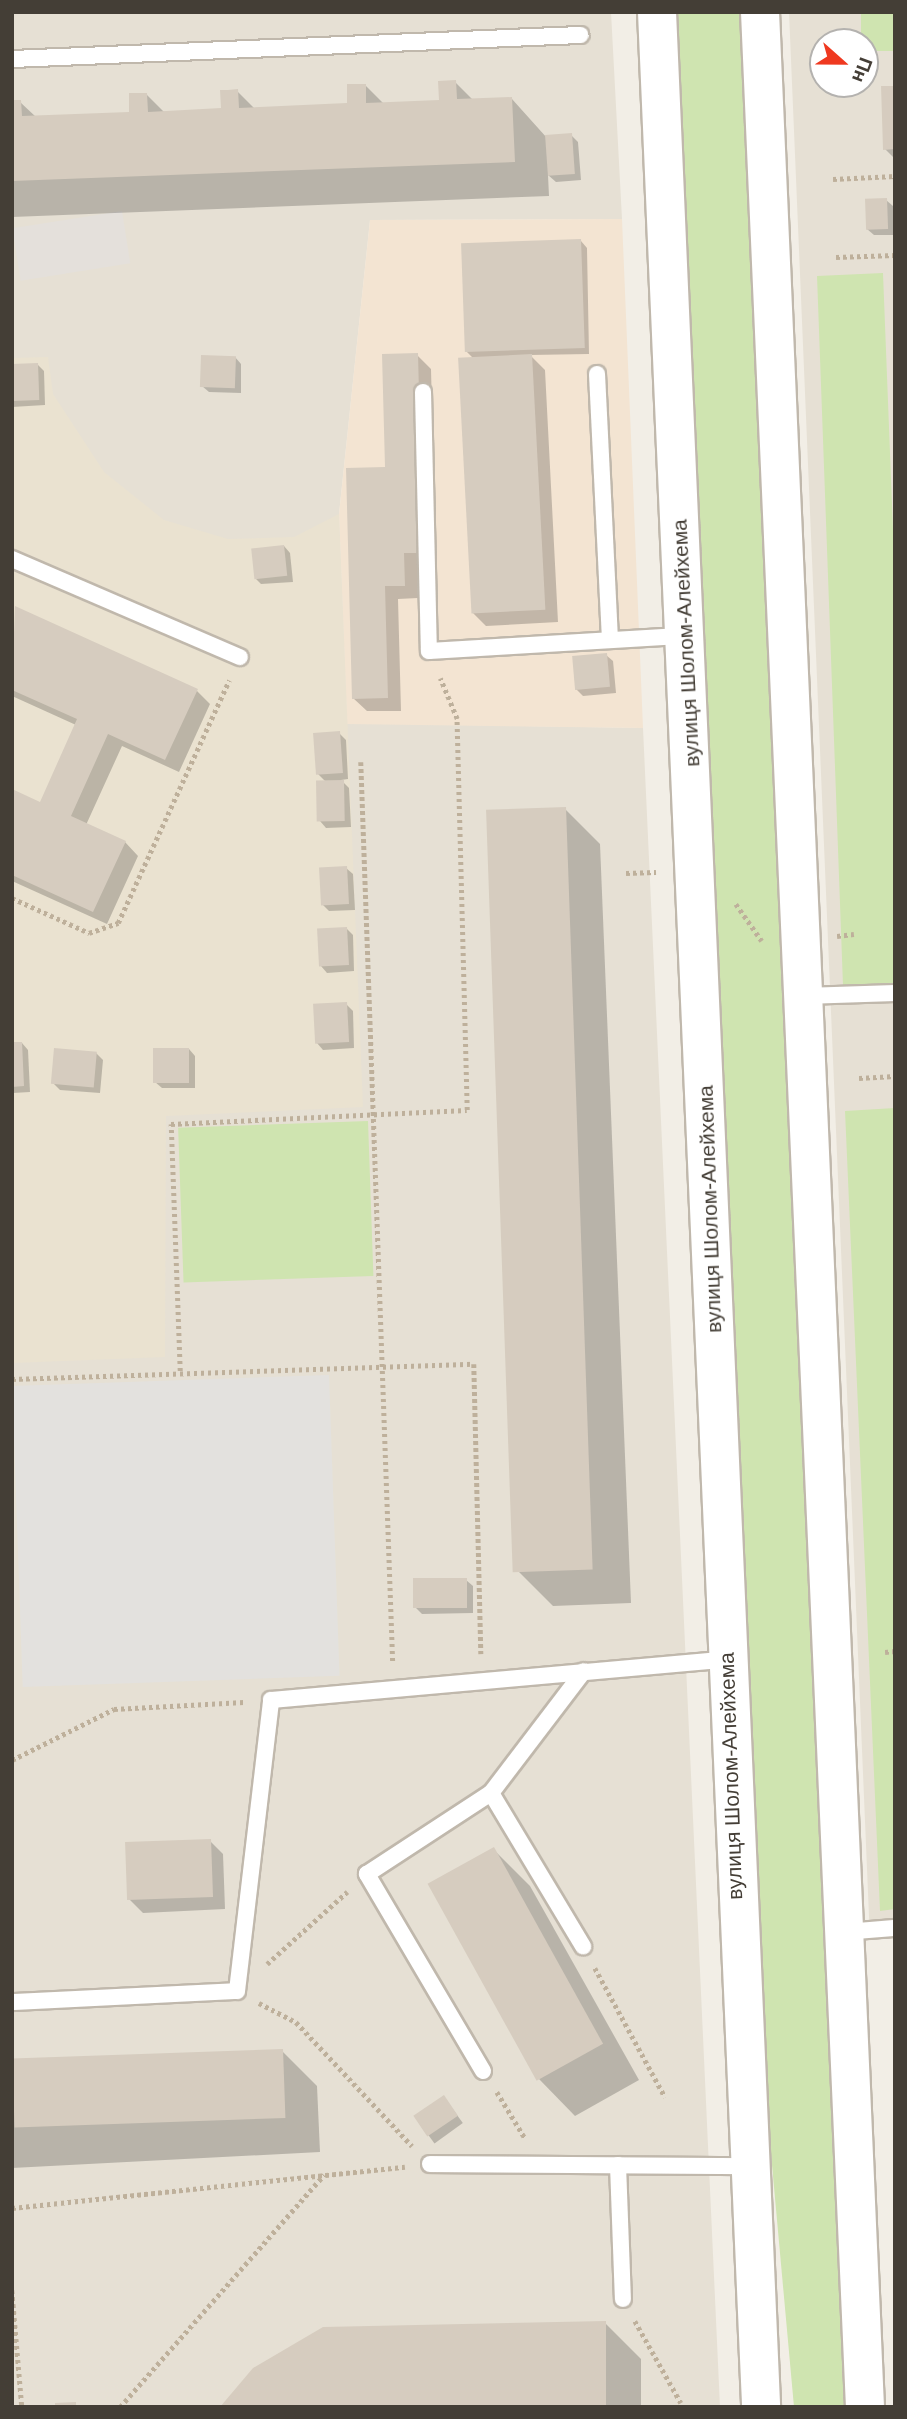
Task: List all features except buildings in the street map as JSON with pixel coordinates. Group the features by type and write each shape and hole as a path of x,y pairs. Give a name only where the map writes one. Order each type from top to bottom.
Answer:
{"street":[{"name":"вулиця Шолом-Алейхема","path":"657,12 697,871 726,1658 761,2407"},
{"path":"760,12 865,2407"}],"lane":[{"path":"12,59 580,35"},
{"path":"597,374 610,640"},
{"path":"423,392 429,651 685,636"},
{"path":"12,558 240,657"},
{"path":"804,996 895,993"},
{"path":"12,2002 237,1991 271,1700 726,1658"},
{"path":"483,2071 367,1874 491,1793 584,1671"},
{"path":"491,1793 583,1946"},
{"path":"844,1933 895,1928"},
{"path":"430,2164 748,2166"},
{"path":"618,2165 623,2299"}],"path":[{"path":"833,179 895,176"},
{"path":"835,257 895,255"},
{"path":"180,1371 171,1124 467,1110 457,719 429,651"},
{"path":"12,898 89,933 118,923 240,657"},
{"path":"361,762 394,1689"},
{"path":"625,873 697,871 732,897 759,941 802,940 854,934"},
{"path":"859,1079 895,1076"},
{"path":"12,1379 180,1371 474,1364 482,1680"},
{"path":"885,1653 895,1651"},
{"path":"12,1760 114,1709 271,1700"},
{"path":"367,1874 237,1991 296,2022 430,2164"},
{"path":"583,1946 665,2097"},
{"path":"483,2071 542,2165"},
{"path":"12,2208 430,2164"},
{"path":"120,2407 324,2174"},
{"path":"12,2290 22,2407"},
{"path":"623,2299 681,2403"}],"shaded area":[{"path":"12,12 611,12 622,219 370,220 339,514 347,723 643,728 720,2407 12,2407"},
{"path":"789,12 895,12 895,1938 870,1940"},
{"path":"122,211 130,263 21,281 12,228"},
{"path":"622,219 643,728 347,724 339,514 370,220"},
{"path":"48,357 53,394 104,472 164,520 228,539 294,537 339,514 363,1107 166,1116 165,1357 12,1363 12,358"},
{"path":"329,1375 340,1676 23,1687 12,1386"}],"green space":[{"path":"657,12 760,12 851,2407 794,2407 726,1659"},
{"path":"861,12 895,12 895,51 879,51 879,28 861,28"},
{"path":"883,273 895,581 895,984 843,986 817,276"},
{"path":"895,1108 895,1909 880,1911 845,1111"},
{"path":"368,1121 373,1276 184,1283 178,1128"}]}
